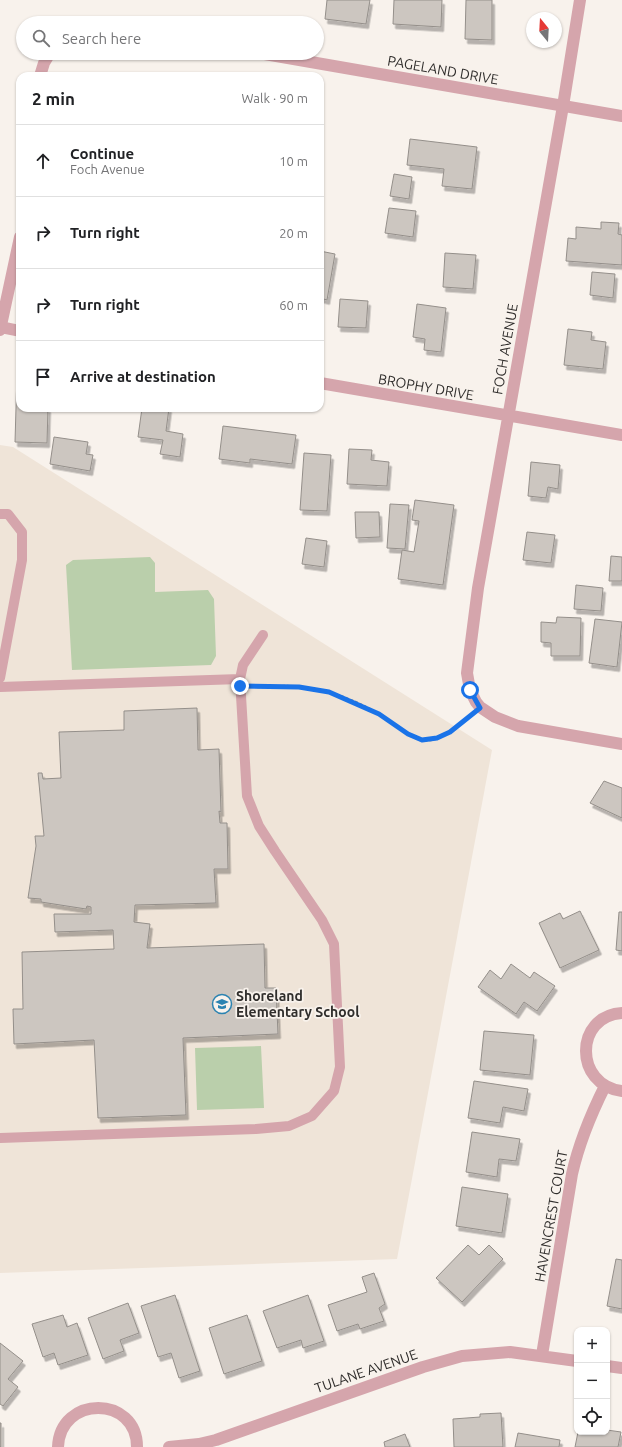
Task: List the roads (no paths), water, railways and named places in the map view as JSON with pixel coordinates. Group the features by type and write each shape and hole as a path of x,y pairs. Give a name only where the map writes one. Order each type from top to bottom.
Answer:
{"street":[{"name":"FOCH AVENUE","path":"580,0 563,106 478,588 468,673 470,690 478,705 495,717 518,726 622,744"},
{"path":"41,72 46,60"},
{"name":"PAGELAND DRIVE","path":"298,60 622,116"},
{"path":"0,330 16,258"},
{"path":"0,327 16,330"},
{"name":"BROPHY DRIVE","path":"324,384 622,435"},
{"path":"622,1013 609,1016 600,1021 593,1028 588,1038 585,1050 587,1062 592,1074 600,1083 610,1089 622,1091"},
{"name":"HAVENCREST COURT","path":"542,1356 576,1155 605,1086"},
{"name":"TULANE AVENUE","path":"169,1447 199,1444 216,1440 444,1360 462,1356 504,1352 574,1361"},
{"path":"610,1366 622,1368"},
{"path":"58,1447 61,1433 66,1424 73,1416 91,1408 102,1408 121,1414 129,1422 134,1431 137,1447"}],"lane":[{"path":"0,514 8,514 22,532 22,560 0,678"},
{"path":"0,1138 256,1129 289,1126 312,1116 334,1091 340,1067 334,944 322,920 259,826 247,796 240,683 243,665 263,635"},
{"path":"0,687 240,683"}],"place":[{"name":"Shoreland Elementary School","path":"222,1004"}]}
